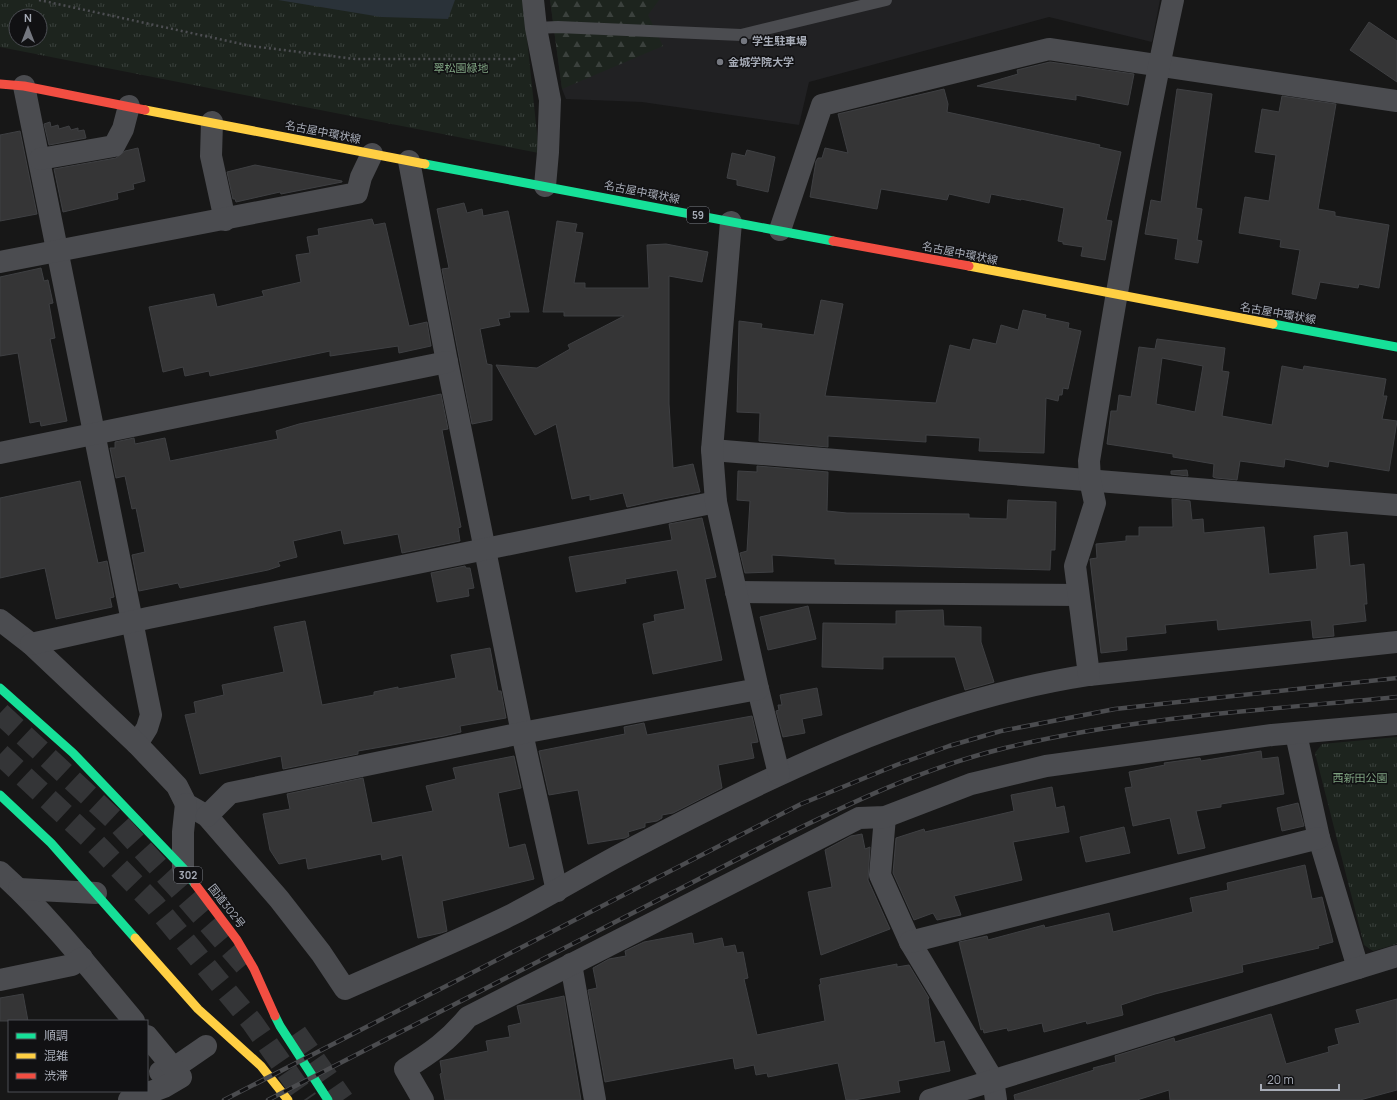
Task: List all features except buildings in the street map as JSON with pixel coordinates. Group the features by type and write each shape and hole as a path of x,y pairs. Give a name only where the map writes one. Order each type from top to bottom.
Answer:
{"main road":[{"name":"名古屋中環状線","path":"0,84 24,86 372,154 1397,347"},
{"name":"国道302号","path":"0,688 73,753 183,868 237,940 254,969 280,1026 328,1100"},
{"path":"0,796 29,821 96,893 191,1002 219,1030 258,1063 288,1100"}],"street":[{"path":"533,0 536,28 550,100 545,186"},
{"path":"1089,675 1075,566 1095,503 1090,480 1089,461 1116,295 1159,66 1173,0"},
{"path":"780,230 822,105 1049,49 1397,101"},
{"path":"24,86 40,159 56,251 151,715 147,728 137,744"},
{"path":"40,159 114,146 123,129 129,106"},
{"path":"212,122 211,156 225,220"},
{"path":"0,262 225,220 357,193 361,178 372,154"},
{"path":"409,161 447,362 522,733 557,890"},
{"path":"731,222 712,450 716,502 758,689 779,774"},
{"path":"0,453 447,362"},
{"path":"712,450 1397,505"},
{"path":"31,644 132,621 716,502"},
{"path":"736,592 1078,595"},
{"path":"0,620 31,644 137,744 177,786 186,804 183,832 183,868"},
{"path":"186,804 207,816 280,899 321,953 345,988 512,914 616,857 779,774 876,732 978,698 1045,682 1089,675 1397,642"},
{"path":"207,816 230,793 522,733 758,689"},
{"path":"424,1100 405,1069 438,1048 468,1017 859,818 885,817 972,784 1046,766 1202,744 1397,724"},
{"path":"1296,734 1319,838 1358,968"},
{"path":"885,817 880,874 910,942 994,1090"},
{"path":"910,942 1319,838"},
{"path":"0,872 19,889 61,933 133,1020"},
{"path":"19,889 96,893"},
{"path":"930,1100 994,1090 1397,956"},
{"path":"0,980 72,965 82,958"},
{"path":"571,964 595,1100"},
{"path":"129,1100 164,1087 181,1077 167,1070 148,1038"},
{"path":"167,1070 206,1046"}],"lane":[{"path":"536,28 741,35 886,0"}],"path":[{"path":"39,0 251,46 355,59 522,59"}],"shaded area":[{"path":"278,0 455,0 448,19 381,17"},
{"name":"金城学院大学","path":"550,0 1160,0 1152,42 1049,17 809,82 799,125 642,102 566,99 562,89"}],"green space":[{"name":"翠松園緑地","path":"0,0 523,0 539,153 0,47"},
{"path":"550,0 659,0 648,15 663,46 562,89"},
{"name":"西新田公園","path":"1397,737 1397,944 1373,951 1364,945 1315,753 1322,744"}],"tunnel":[{"path":"0,713 120,825 177,887 248,969"},
{"path":"0,754 94,842 155,905 252,1022 307,1100"},
{"path":"296,1033 343,1100"}],"railway":[{"path":"224,1100 801,804 899,764 949,746 1001,731 1115,709 1397,678"},
{"path":"268,1100 773,841 829,814 915,776 975,756 1053,737 1200,716 1397,697"}],"traffic: fast":[{"path":"425,164 833,241"},
{"path":"1273,324 1397,347"},
{"path":"0,688 73,753 183,868 195,884"},
{"path":"0,795 51,843 135,938"},
{"path":"275,1016 328,1100"}],"traffic: slow":[{"path":"145,110 425,164"},
{"path":"969,266 1273,324"},
{"path":"135,938 198,1009 261,1066 288,1100"}],"traffic: jam":[{"path":"0,84 24,86 145,110"},
{"path":"833,241 969,266"},
{"path":"195,884 237,940 254,969 275,1016"}],"place":[{"name":"学生駐車場","path":"744,41"},
{"name":"金城学院大学","path":"720,62"}]}
